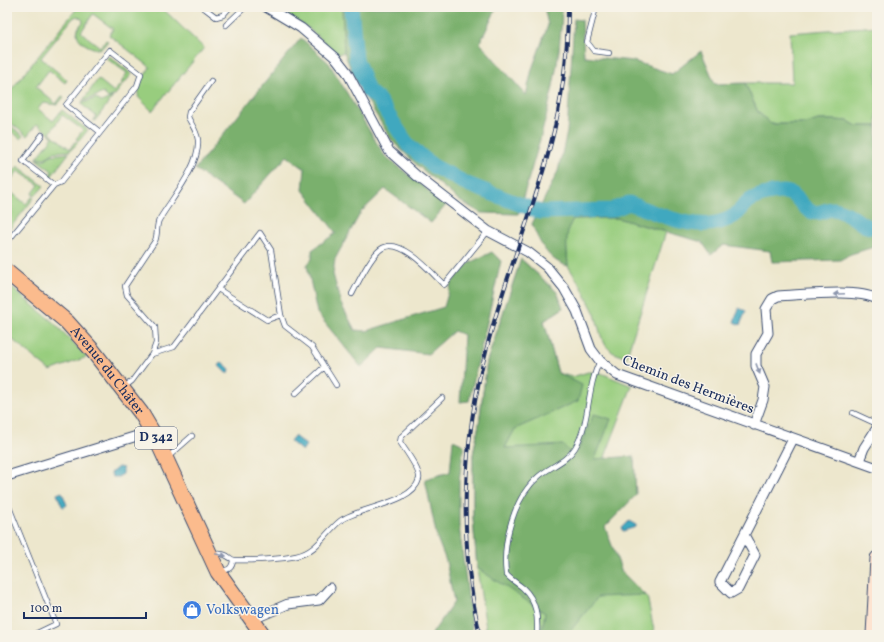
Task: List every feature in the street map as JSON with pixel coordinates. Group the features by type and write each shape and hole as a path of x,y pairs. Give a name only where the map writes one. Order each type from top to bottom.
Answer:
{"main road":[{"name":"Avenue du Châter","path":"7,272 67,322 93,351 150,428 166,458 208,553 218,572 262,635"},
{"path":"873,635 877,558"}],"street":[{"name":"Chemin des Hermières","path":"266,7 300,28 336,58 347,72 389,151 417,176 488,230 528,252 547,267 564,288 577,311 591,349 600,361 617,375 877,468"},
{"path":"754,425 763,400 765,387 756,366 756,354 768,333 766,309 772,299 778,296 868,294 877,299"},
{"path":"7,476 137,436 150,428"},
{"path":"860,461 864,448 877,428"},
{"path":"744,535 755,555 738,589 731,593 720,582 793,439"},
{"path":"252,620 288,604 319,600 330,588"}],"lane":[{"path":"203,7 216,17 223,16 230,7"},
{"path":"226,25 245,7"},
{"path":"596,7 587,42 591,49 597,52 609,53"},
{"path":"7,242 54,185 60,182 137,86 141,78 141,74 110,50 66,105 100,132"},
{"path":"122,389 132,381 152,354 156,344 156,327 127,295 125,286 155,241 158,234 158,222 187,177 198,141 197,134 188,117 189,112 211,81"},
{"path":"42,135 23,161 54,185"},
{"path":"352,294 370,263 381,248 394,246 408,251 430,270 444,286 488,230"},
{"path":"152,354 174,346 260,233 271,250 281,315 285,326 312,347 336,386"},
{"path":"218,288 268,320 281,315"},
{"path":"537,635 538,618 536,608 528,594 506,574 505,564 510,529 515,509 523,494 538,477 566,458 574,449 587,418 594,372 600,361"},
{"path":"295,394 324,367"},
{"path":"208,553 225,554 233,560 296,556 310,551 320,544 341,520 350,515 384,505 402,496 415,487 419,480 419,473 400,442 401,437 442,398"},
{"path":"853,413 877,424"},
{"path":"166,458 172,455 192,436"},
{"path":"7,502 56,624 33,635"},
{"path":"218,572 229,570 233,565 233,560"}],"green space":[{"path":"78,7 161,7 204,48 152,111 138,97 140,83 150,67 109,35 113,29 93,14 81,32 100,47 106,40 108,41 102,48 97,49 83,43 77,31 83,22 82,19 77,16 73,18 41,58 67,80 65,83 49,70 36,87 56,104 62,96 64,97 57,105 43,103 38,109 53,121 62,110 88,130 79,141 76,139 83,130 62,115 50,133 70,149 76,141 78,143 70,151 55,152 45,158 37,158 53,137 37,124 27,136 7,120 7,95"},
{"path":"275,7 342,7 344,52 338,54 308,28"},
{"path":"342,7 497,7 480,43 526,95 532,69 548,25 544,7 561,7 562,23 552,92 542,133 518,214 481,213 460,201 417,165 392,141 354,78 344,52"},
{"path":"574,19 582,20 584,56 633,61 672,74 701,51 715,84 745,83 758,112 771,124 806,124 818,120 835,120 848,121 857,126 877,126 877,246 851,254 840,260 772,262 770,251 723,245 711,255 702,242 617,218 573,219 567,236 568,266 555,260 541,244 532,224 558,171 567,132"},
{"path":"877,26 877,126 857,126 848,121 835,120 818,120 806,124 771,124 758,112 745,83 792,83 790,33"},
{"path":"301,38 329,63 384,155 446,205 431,223 385,189 361,212 335,259 333,274 341,304 355,330 366,331 444,307 451,283 469,263 492,252 501,261 469,401 460,402 464,335 454,331 428,354 381,348 361,367 317,313 307,265 312,259 312,250 336,233 303,190 305,169 287,156 244,204 195,169"},
{"path":"109,56 132,74 123,85 121,83 127,73 107,59"},
{"path":"98,79 114,92 120,85 122,86 115,95 108,98 103,93 82,102"},
{"path":"113,97 94,122 93,121 96,116 81,104 96,98 101,102"},
{"path":"7,123 23,136 21,139 7,128"},
{"path":"69,153 50,178 49,177 52,171 36,159 44,160 51,155"},
{"path":"18,166 44,186 35,196 32,194 39,185 18,171 7,186 7,176 8,177"},
{"path":"7,189 26,204 32,197 34,198 7,232"},
{"path":"617,218 666,232 626,358 612,352 606,346 601,336 595,314 581,286 568,266 566,240 568,226 573,219"},
{"path":"521,259 557,292 563,308 544,321 558,373 572,377 588,372 601,373 632,386 597,478 571,585 647,596 655,635 487,635 477,568 473,518 473,455 479,424 487,361"},
{"path":"521,259 557,292 563,308 544,321 558,373 582,385 578,401 515,429 505,448 563,445 575,457 594,414 611,419 595,459 634,456 636,495 605,527 622,572 645,595 598,597 567,635 541,635 545,613 477,568 473,518 473,455 479,424 487,361"},
{"path":"7,284 54,323 87,357 50,371 7,335"},
{"path":"453,440 464,445 459,481 459,526 473,635 431,635 454,602 446,561 437,538 425,479 450,472"}],"water":[{"path":"739,308 746,311 740,325 734,322"},
{"path":"222,362 230,369 229,373 226,373 219,366"},
{"path":"294,436 306,445 302,451 290,441"},
{"path":"118,467 123,468 123,474 118,477 112,477 111,473"},
{"path":"62,492 67,505 64,507 62,506 57,494"},
{"path":"629,521 636,525 636,527 623,531 622,528"}],"waterway":[{"path":"351,7 356,59 368,91 378,99 408,145 433,166 467,184 540,212 612,210 629,203 668,218 695,224 722,222 734,216 749,201 757,197 766,194 784,192 796,197 810,211 819,213 830,209 835,209 849,215 864,225 872,227 877,226"}],"railway":[{"path":"480,635 468,563 466,527 468,454 472,418 487,347 494,322 543,172 558,113 564,78 568,7"}],"place":[{"name":"Volkswagen","path":"192,610"}]}
